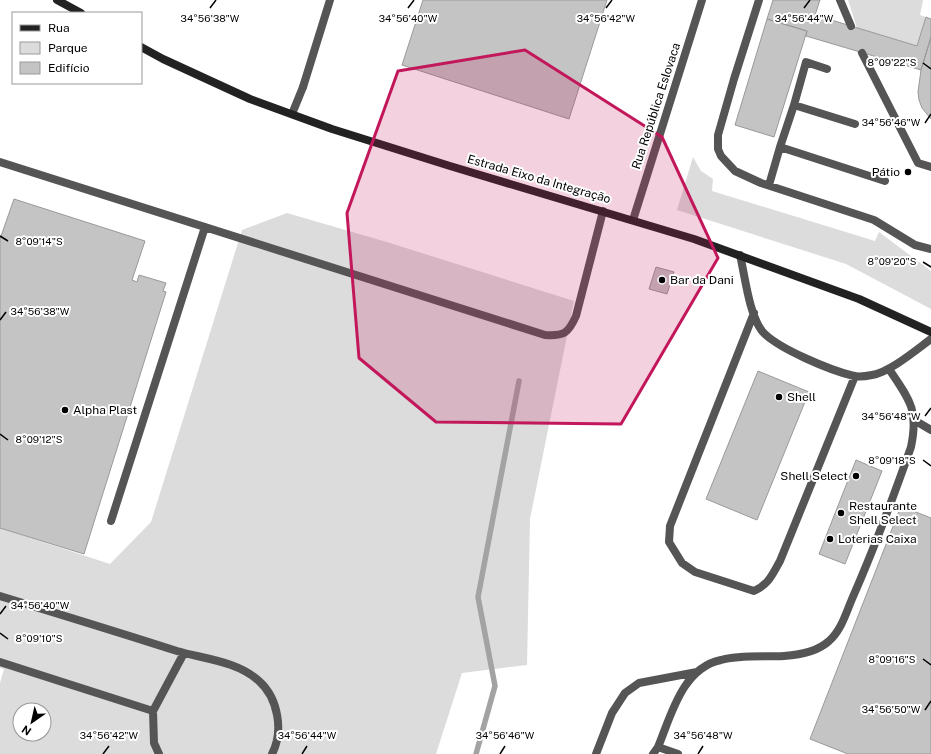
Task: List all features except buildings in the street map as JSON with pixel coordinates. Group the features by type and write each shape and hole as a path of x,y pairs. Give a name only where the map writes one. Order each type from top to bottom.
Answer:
{"main road":[{"path":"57,0 78,12"},
{"name":"Estrada Eixo da Integração","path":"142,48 163,59 250,99 332,129 633,220 740,255 859,299 931,332"}],"street":[{"path":"292,114 303,87 330,0"},
{"name":"Rua República Eslovaca","path":"633,220 702,0"},
{"path":"759,0 718,134 718,149 725,161 735,171 769,185 874,220 915,245 931,249"},
{"path":"840,0 852,26"},
{"path":"862,53 918,163 931,167"},
{"path":"769,185 806,62 827,69"},
{"path":"794,105 855,124"},
{"path":"780,147 885,181"},
{"path":"0,162 545,335 565,333 570,329 576,316 603,211"},
{"path":"111,521 205,227"},
{"path":"740,255 754,313 762,331 790,351 818,364 855,376 873,375 889,369 931,339"},
{"path":"754,313 670,526 669,542 682,563 695,572 754,591 762,587 770,579 780,562 855,376"},
{"path":"654,754 684,686 697,672 708,664 720,660 792,656 805,653 826,644 840,627 867,565 911,447 914,432 914,420 910,401 889,369"},
{"path":"914,420 931,430"},
{"path":"0,596 184,653 232,666 248,674 258,680 267,689 272,698 278,726 276,747 272,754"},
{"path":"159,754 154,742 153,711 184,653"},
{"path":"0,662 153,711"},
{"path":"596,754 612,713 625,693 639,683 697,672"},
{"path":"658,747 678,754"}],"highlighted area":[{"path":"525,50 662,137 718,258 621,424 436,422 359,358 347,213 398,71"}],"green space":[{"path":"848,0 923,0 920,15 926,17 917,46 857,28"},
{"path":"693,157 701,171 713,179 712,191 875,241 879,232 931,271 931,309 846,264 677,210"},
{"path":"287,213 390,243 574,301 530,519 527,665 462,673 436,754 0,754 0,683 4,669 0,668 0,528 110,564 151,522 242,230"}],"waterway":[{"path":"476,754 495,686 478,597 519,381"}],"place":[{"name":"Pátio","path":"908,172"},
{"name":"Bar da Dani","path":"662,280"},
{"name":"Shell","path":"779,397"},
{"name":"Alpha Plast","path":"65,410"},
{"name":"Shell Select","path":"856,476"},
{"name":"Restaurante Shell Select","path":"841,513"},
{"name":"Loterias Caixa","path":"830,539"}]}
